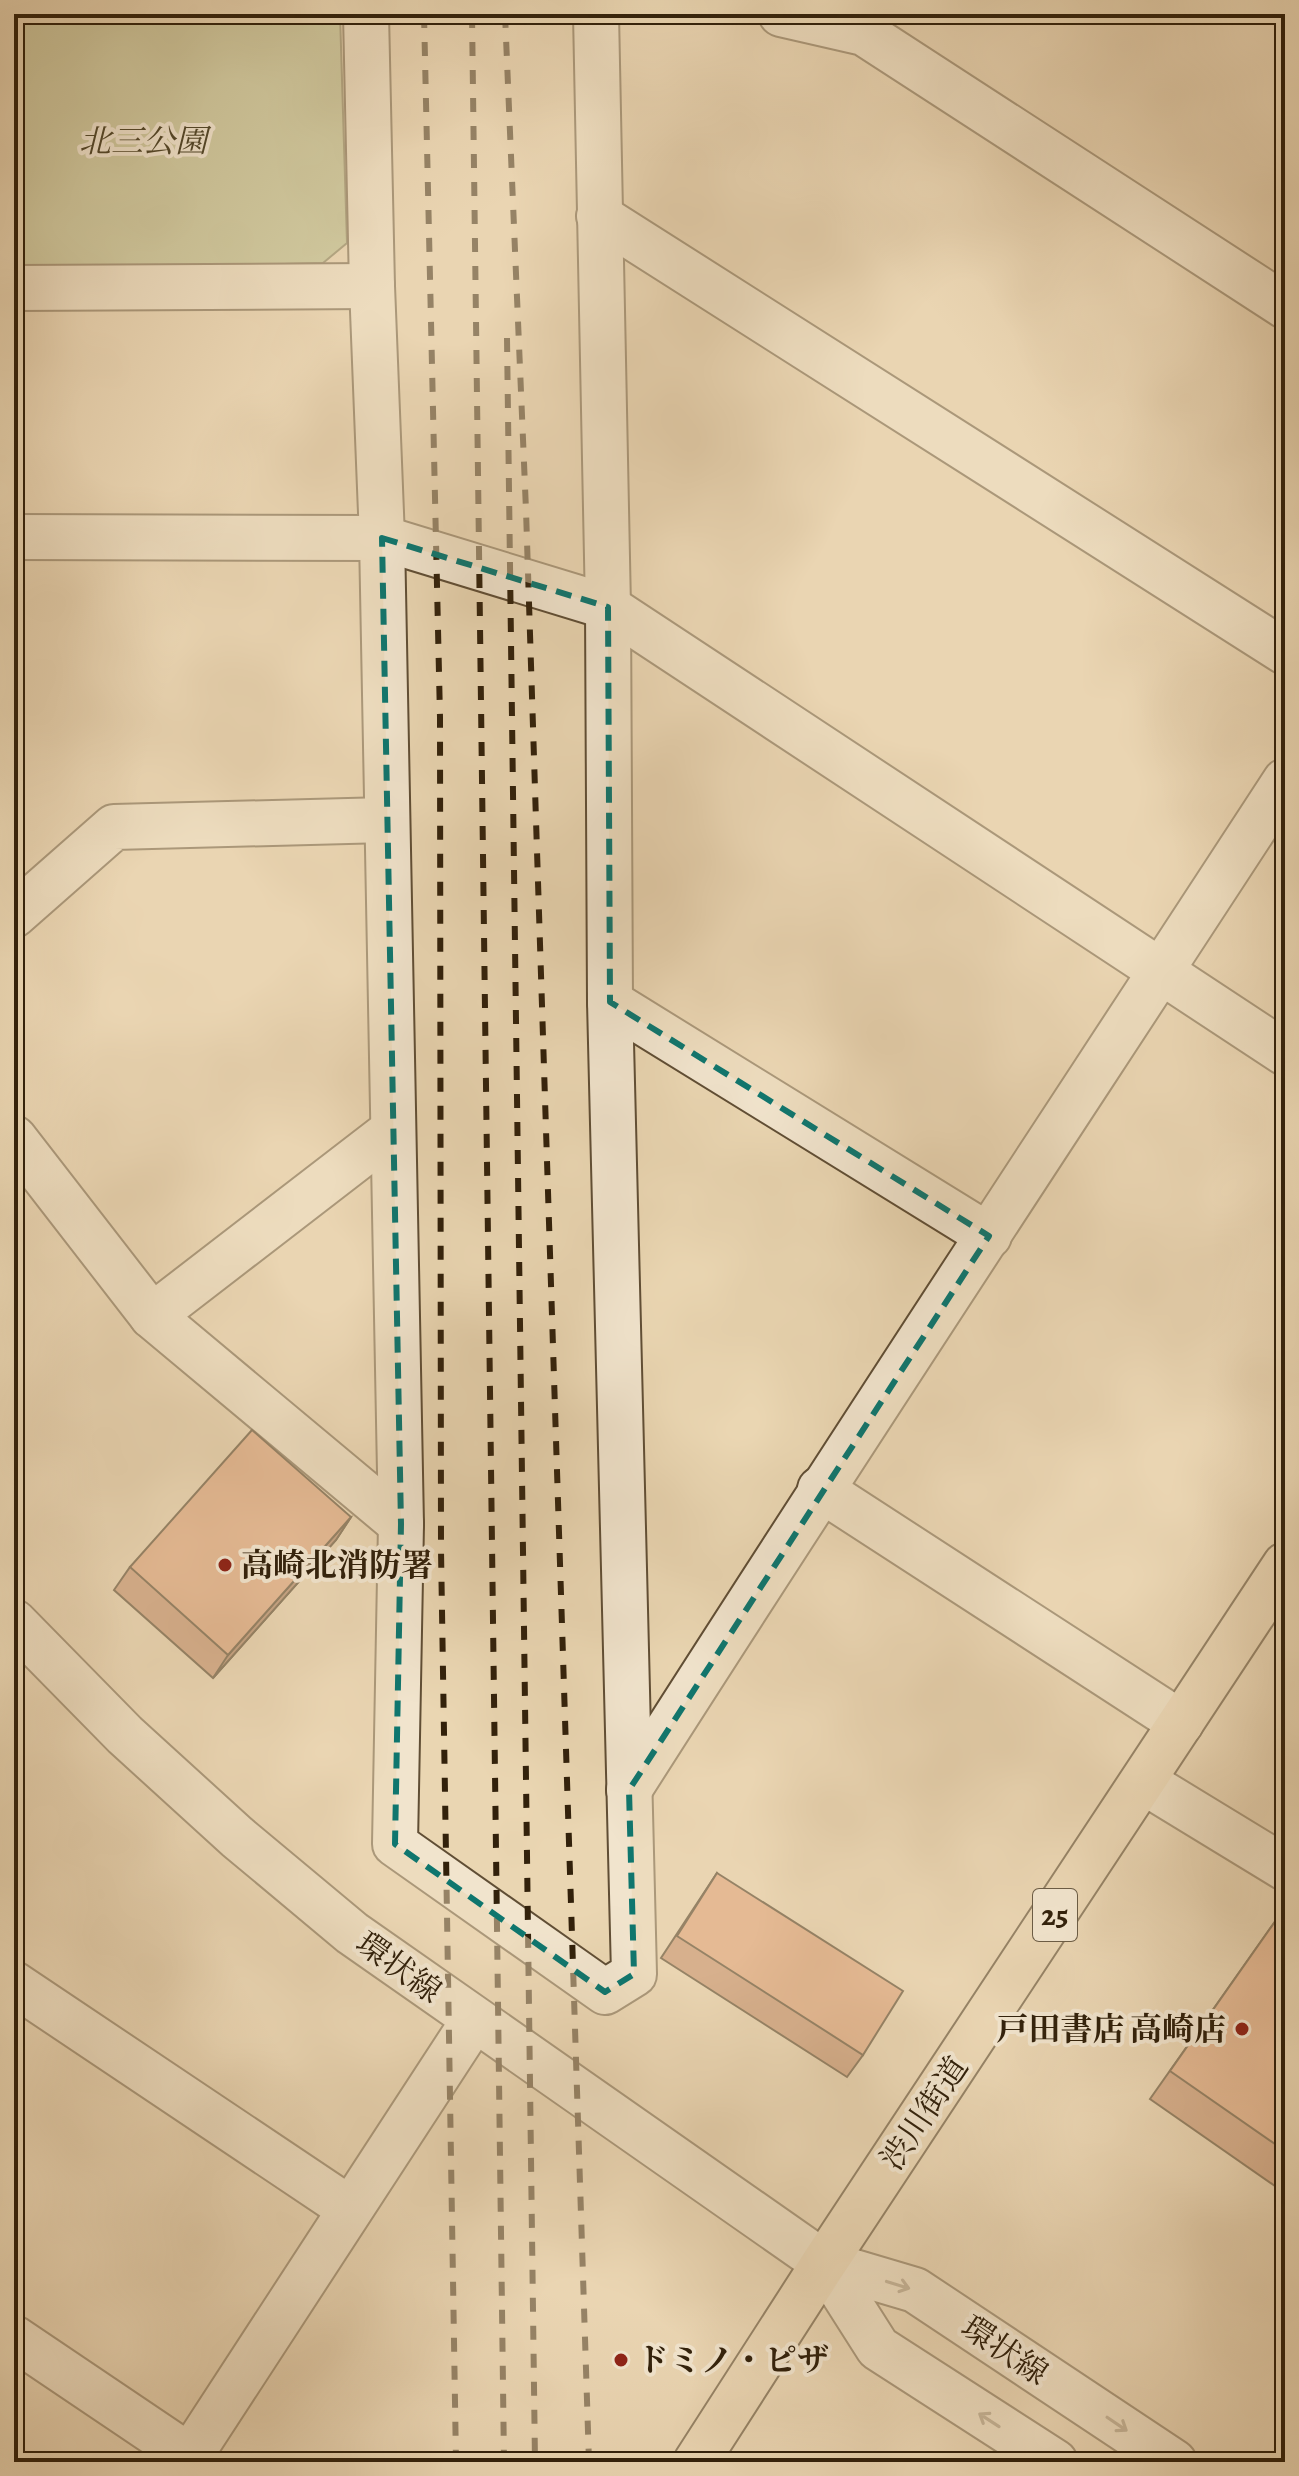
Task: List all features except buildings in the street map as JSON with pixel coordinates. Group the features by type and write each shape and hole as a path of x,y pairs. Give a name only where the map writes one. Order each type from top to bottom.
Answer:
{"main road":[{"name":"渋川街道","path":"696,2462 1285,1565"}],"street":[{"path":"366,14 382,538 401,1524 395,1844 605,1992 634,1974 610,1002 608,607 596,14"},
{"path":"781,14 870,23 1285,306"},
{"path":"599,216 1285,652"},
{"path":"14,288 372,286"},
{"path":"14,537 382,538 608,607 1285,1053"},
{"path":"629,1790 820,1489 1285,781"},
{"path":"14,915 114,827 386,820"},
{"path":"610,1002 989,1236"},
{"path":"152,1316 392,1131"},
{"path":"14,1138 152,1316 401,1524"},
{"path":"820,1489 1181,1723"},
{"name":"環状線","path":"14,1622 125,1735 237,1837 352,1933 824,2263 915,2290 1174,2462"},
{"path":"1144,1782 1285,1868"},
{"path":"14,1984 350,2209"},
{"path":"14,2338 191,2460 474,2020"},
{"name":"環状線","path":"824,2263 878,2348 1055,2462"}],"highlighted area":[{"path":"382,538 608,607 610,1002 989,1236 629,1790 634,1974 605,1992 395,1844 401,1524"}],"green space":[{"name":"北三公園","path":"14,14 340,14 347,243 323,263 14,271"}],"railway":[{"path":"424,14 440,717 441,1550 456,2462"},
{"path":"472,14 504,2462"},
{"path":"505,14 526,510 589,2462"},
{"path":"507,338 535,2462"}],"place":[{"name":"高崎北消防署","path":"225,1565"},
{"name":"戸田書店 高崎店","path":"1242,2029"},
{"name":"ドミノ・ピザ","path":"621,2360"}]}
